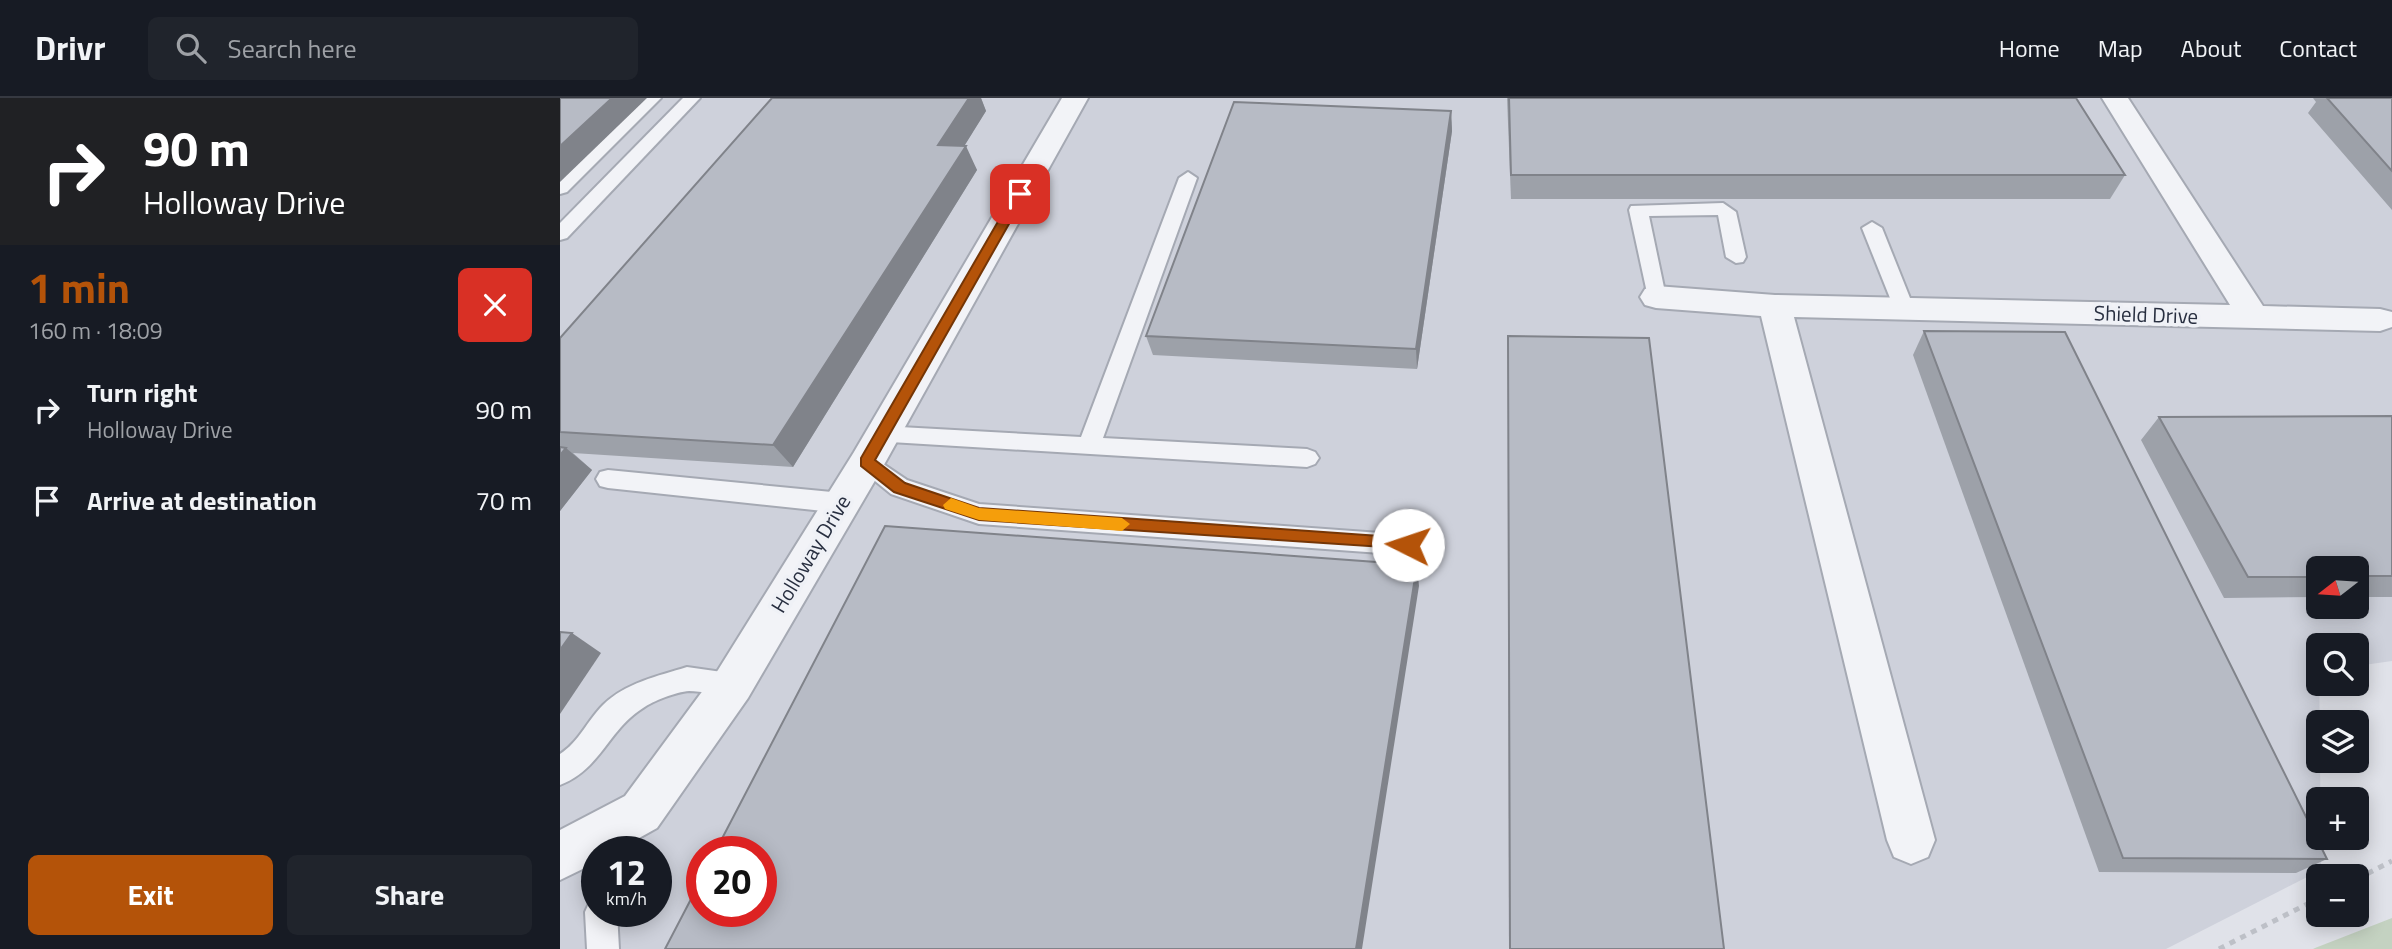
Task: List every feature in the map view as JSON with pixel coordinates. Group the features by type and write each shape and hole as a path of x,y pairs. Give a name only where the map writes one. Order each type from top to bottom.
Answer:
{"street":[{"name":"Holloway Drive","path":"610,836 641,812 733,684 842,503 1075,98"},
{"path":"2115,98 2255,319"},
{"name":"Shield Drive","path":"1656,297 1776,306 2380,320"},
{"path":"1776,306 1911,839"},
{"name":"Holloway Drive","path":"560,856 581,850"}],"lane":[{"path":"560,188 653,98"},
{"path":"560,234 692,98"},
{"path":"1089,446 1188,178"},
{"path":"1656,297 1638,210 1726,210 1736,257"},
{"path":"1872,228 1904,308"},
{"path":"874,448 1089,446 1307,458"},
{"path":"874,448 899,487 979,514 1408,545"},
{"path":"608,479 842,503"},
{"path":"560,771 582,756 613,714 635,697 688,679 733,684"},
{"path":"602,927 603,949"}],"path":[{"path":"2369,873 2392,861"},
{"path":"2219,949 2306,905"}],"shaded area":[{"path":"560,98 2392,98 2392,661 2369,664 2369,633 2306,633 2306,696 2319,696 2320,710 2306,710 2306,773 2320,773 2320,787 2306,787 2306,850 2321,850 2321,864 2306,864 2306,878 2166,949 560,949"}],"green space":[{"path":"2392,918 2392,949 2313,949 2315,948"}],"building":[{"path":"560,98 612,98 560,146"},
{"path":"772,98 969,98 938,145 966,146 773,445 560,432 560,338"},
{"path":"1509,98 2076,98 2125,175 1511,175"},
{"path":"2327,98 2392,98 2392,171"},
{"path":"1234,102 1451,111 1416,349 1146,336"},
{"path":"1924,331 2065,332 2306,817 2306,850 2323,850 2327,859 2123,858"},
{"path":"1508,336 1649,338 1724,949 1510,949"},
{"path":"2392,416 2392,576 2370,576 2370,556 2306,556 2306,577 2248,577 2159,417"},
{"path":"885,526 1417,565 1356,949 665,949 686,909 686,927 777,927 777,836 723,836"},
{"path":"560,632 572,633 560,650"}],"slow traffic":[{"path":"951,505 979,514 1122,524"}],"route":[{"path":"1020,194 867,462 899,487 979,514 1408,545"}]}
